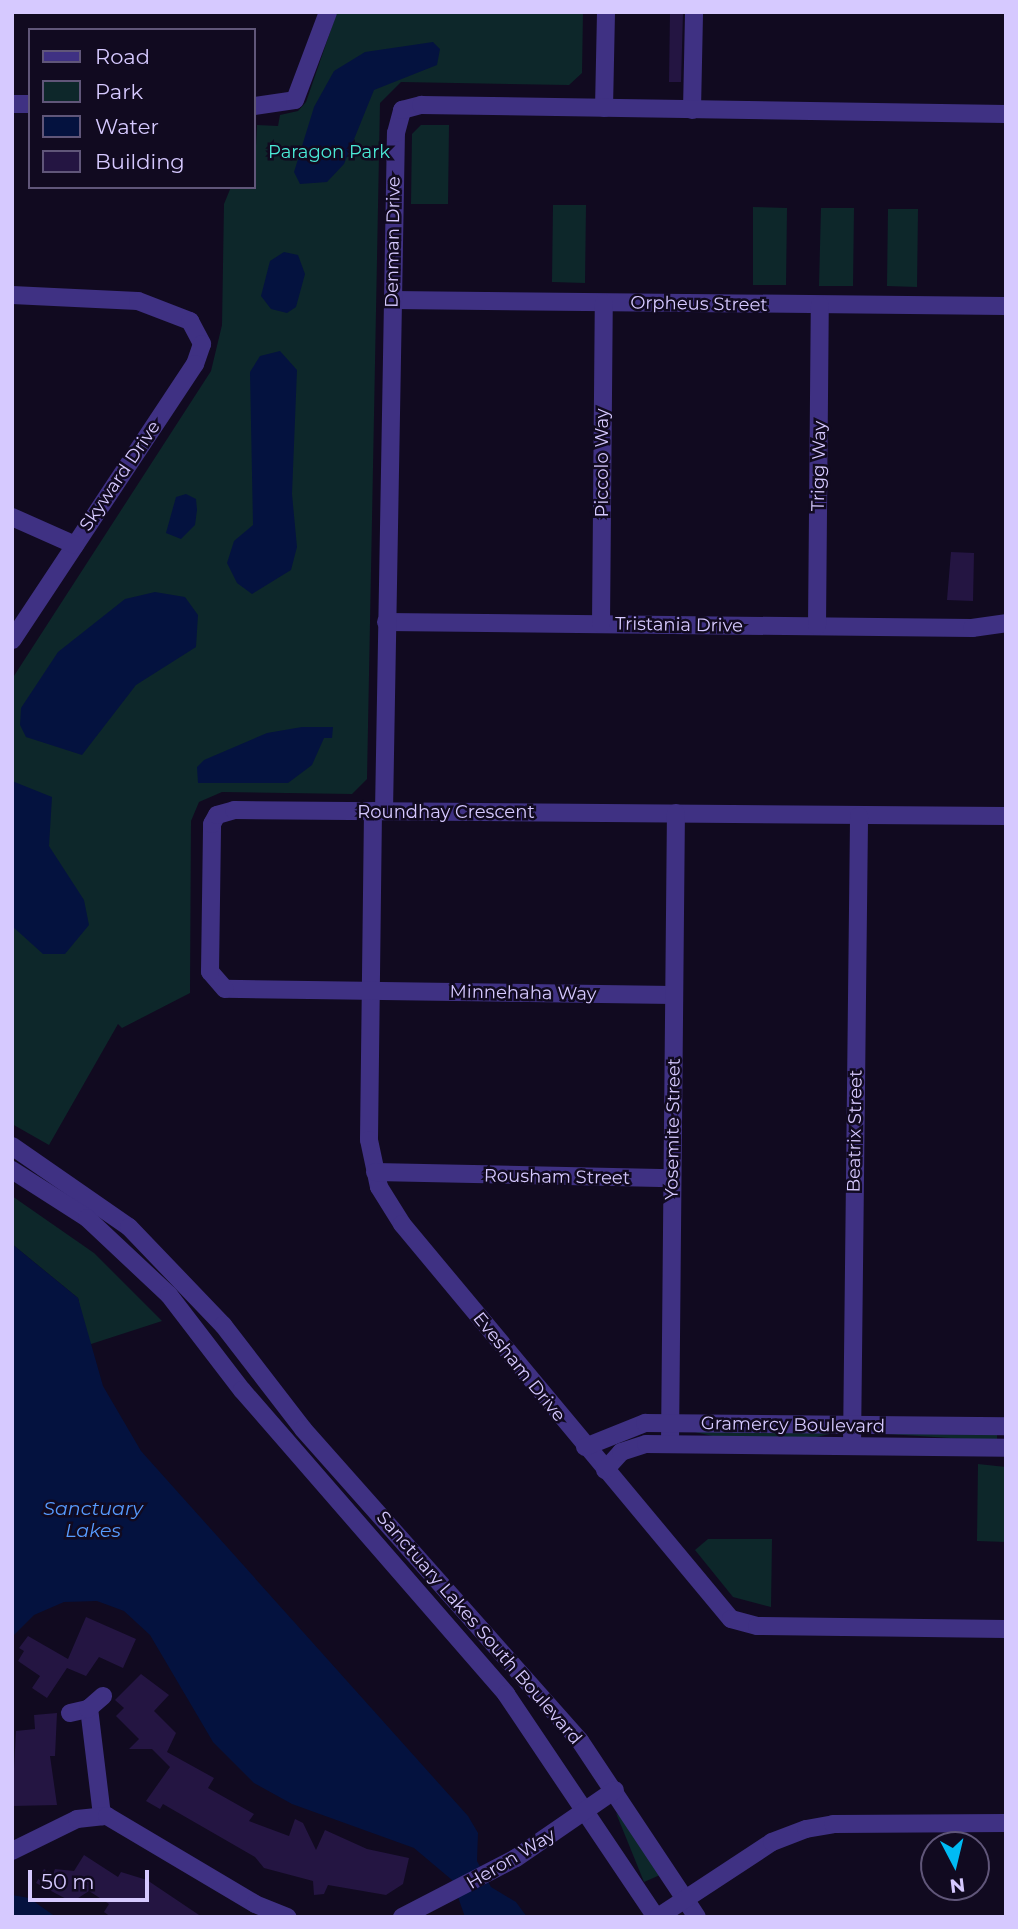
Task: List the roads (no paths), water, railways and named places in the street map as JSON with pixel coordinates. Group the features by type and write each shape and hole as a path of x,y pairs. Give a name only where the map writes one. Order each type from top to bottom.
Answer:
{"street":[{"path":"256,106 295,100 328,12"},
{"path":"604,108 606,12"},
{"path":"692,110 694,12"},
{"name":"Denman Drive","path":"378,811 386,622 396,133 402,110 421,105 1006,114"},
{"name":"Skyward Drive","path":"12,295 114,297 179,315 199,331 199,356 12,640"},
{"name":"Orpheus Street","path":"392,300 1006,306"},
{"name":"Piccolo Way","path":"601,624 604,303"},
{"name":"Trigg Way","path":"817,626 820,305"},
{"path":"12,517 75,545"},
{"name":"Tristania Drive","path":"386,622 972,628 1006,623"},
{"name":"Tristania Drive","path":"972,628 1006,634"},
{"name":"Roundhay Crescent","path":"371,992 225,989 213,981 209,963 211,831 217,815 234,810 1006,816"},
{"name":"Evesham Drive","path":"378,811 369,1140 377,1179 402,1224 716,1606 737,1622 1006,1629"},
{"name":"Yosemite Street","path":"670,1444 676,813"},
{"name":"Beatrix Street","path":"852,1446 859,816"},
{"name":"Minnehaha Way","path":"371,992 674,995"},
{"name":"Sanctuary Lakes South Boulevard","path":"12,1146 129,1227 244,1351 303,1429 572,1733 615,1790 697,1917"},
{"name":"Sanctuary Lakes South Boulevard","path":"12,1170 79,1212 126,1252 169,1295 223,1367 472,1651 588,1810 657,1917"},
{"name":"Rousham Street","path":"377,1179 441,1175 672,1178"},
{"path":"223,1367 244,1351"},
{"name":"Gramercy Boulevard","path":"585,1447 630,1425 670,1423 1006,1426"},
{"name":"Gramercy Boulevard","path":"604,1470 629,1448 670,1444 1006,1448"},
{"path":"70,1713 89,1708 103,1696"},
{"path":"89,1708 102,1816"},
{"name":"Heron Way","path":"402,1917 485,1876 615,1790"},
{"path":"12,1851 77,1819 102,1816 126,1824 255,1904 288,1917"},
{"path":"657,1917 772,1842 806,1829 833,1824 1006,1823"}],"water":[{"path":"433,42 440,49 437,65 374,90 344,164 327,182 300,184 294,172 314,107 334,71 365,52"},
{"path":"284,252 298,255 305,274 296,307 287,313 271,309 261,296 270,261"},
{"path":"280,351 297,370 292,494 297,547 291,570 252,594 237,583 227,563 234,541 253,525 250,372 260,356"},
{"path":"186,494 196,499 197,510 195,525 181,539 166,533 176,497"},
{"path":"155,592 185,597 198,615 196,647 136,685 82,755 26,737 20,725 21,708 58,652 125,599"},
{"path":"302,727 333,727 332,738 324,738 312,765 288,783 198,783 197,767 204,760 267,733"},
{"path":"12,781 52,797 49,846 84,900 89,925 65,954 43,954 12,926"},
{"name":"Sanctuary Lakes","path":"12,1244 78,1298 103,1386 141,1451 468,1816 478,1833 477,1861 491,1887 516,1902 527,1917 465,1917 452,1880 414,1848 292,1804 254,1783 213,1742 150,1635 124,1611 97,1601 64,1602 34,1615 12,1637"},
{"path":"12,1895 29,1898 56,1917 12,1917"}],"park label":[{"name":"Paragon Park","path":"329,152"}]}
